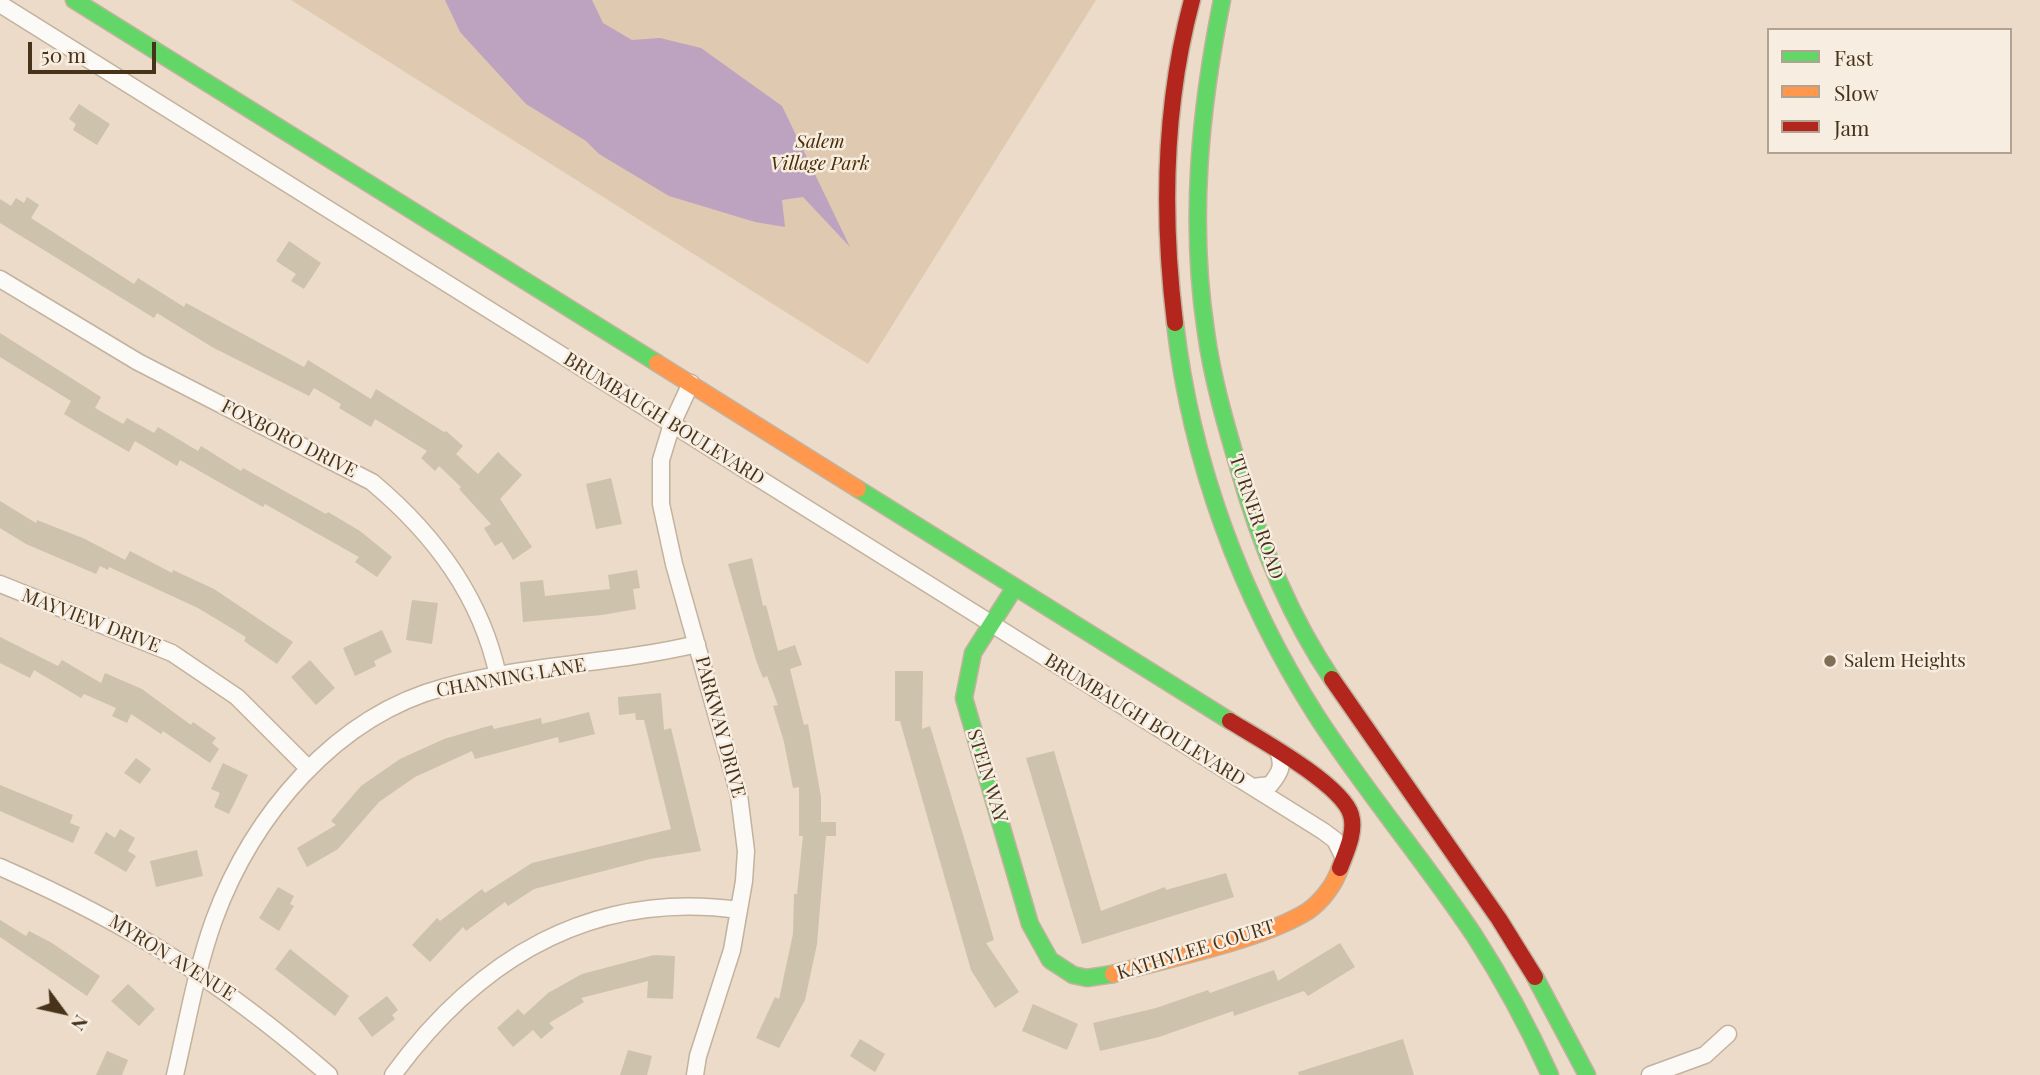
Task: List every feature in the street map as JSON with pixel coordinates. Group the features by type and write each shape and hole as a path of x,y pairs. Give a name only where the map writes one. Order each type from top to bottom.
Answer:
{"main road":[{"path":"74,0 1278,751"},
{"name":"TURNER ROAD","path":"1192,0 1174,99 1166,183 1168,276 1179,359 1196,446 1222,527 1284,659 1316,714 1467,926 1511,993 1550,1075"},
{"name":"TURNER ROAD","path":"1222,0 1208,63 1199,144 1198,222 1203,313 1217,389 1262,547 1292,612 1326,670 1521,952 1563,1022 1587,1075"},
{"name":"STEIN WAY","path":"1015,587 990,623 966,668 964,698 1030,924 1042,950 1058,967"},
{"name":"KATHYLEE COURT","path":"1058,967 1073,975 1103,977 1267,930 1309,910 1325,895 1338,875 1351,839 1351,815 1341,799 1324,784 1278,751"}],"street":[{"name":"BRUMBAUGH BOULEVARD","path":"0,4 1253,787 1270,785 1280,773 1282,762 1278,751"},
{"name":"FOXBORO DRIVE","path":"0,279 138,362 372,482 410,515 444,555 472,601 486,634 498,676"},
{"name":"PARKWAY DRIVE","path":"691,383 672,424 661,460 661,505 744,820 744,881 732,950 713,1004 695,1075"},
{"name":"MAYVIEW DRIVE","path":"0,584 172,653 237,697 309,769"},
{"name":"CHANNING LANE","path":"175,1075 213,924 241,862 262,826 309,769 349,734 405,701 441,688 498,676 697,644"},
{"path":"1253,787 1335,840 1343,856"},
{"name":"MYRON AVENUE","path":"0,867 110,918 200,972 266,1020 329,1075"},
{"path":"393,1075 420,1037 447,1009 502,962 532,945 595,920 639,910 706,905 739,910"},
{"path":"1650,1075 1705,1055 1728,1034"}],"green space":[{"name":"Salem Village Park","path":"291,0 1096,0 868,364"}],"shaded area":[{"path":"445,0 592,0 603,23 632,40 660,38 701,48 782,106 850,247 803,197 782,200 785,227 755,222 669,196 599,154 586,141 526,104 460,32"}],"building":[{"path":"79,104 110,124 97,145 73,130 76,124 69,119"},
{"path":"27,197 39,205 31,218 134,284 138,278 184,307 186,303 304,367 308,360 371,399 376,389 446,431 463,446 456,454 478,474 498,452 522,475 500,499 532,547 513,560 502,542 495,546 484,528 491,524 459,489 461,487 439,466 435,471 421,458 427,451 375,419 371,427 339,408 341,404 314,388 309,396 212,347 157,313 154,318 0,223 0,199 11,206 16,198 24,203"},
{"path":"289,241 321,263 304,289 291,281 296,274 276,261"},
{"path":"0,333 101,397 95,408 123,424 127,418 154,433 158,427 198,451 201,446 241,471 243,468 326,514 328,512 360,531 392,557 377,577 355,562 359,557 180,460 177,466 135,441 129,452 64,414 71,401 0,357"},
{"path":"611,478 622,524 596,529 586,484"},
{"path":"0,501 36,523 37,520 85,539 125,560 130,551 172,573 173,570 214,589 293,642 277,664 244,641 246,637 198,608 109,567 108,570 100,566 96,574 26,544 0,528"},
{"path":"752,558 763,606 766,605 778,651 795,645 802,665 790,669 804,725 808,724 821,797 821,822 836,822 836,836 826,836 817,944 805,1000 779,1048 756,1038 775,997 779,999 793,934 794,894 797,894 803,836 799,836 799,787 793,788 784,742 773,706 778,705 767,676 763,678 756,660 728,564"},
{"path":"637,570 640,588 633,589 636,609 523,622 520,582 543,580 545,596 610,589 608,575"},
{"path":"412,600 438,603 432,644 406,640"},
{"path":"382,630 392,652 374,661 376,666 355,676 343,648"},
{"path":"0,637 58,666 62,660 101,683 105,673 142,689 191,725 193,722 216,738 212,743 219,749 210,763 163,731 161,734 131,714 127,723 112,716 116,708 84,694 81,698 34,670 30,678 0,663"},
{"path":"310,660 335,688 316,705 291,677"},
{"path":"895,671 923,671 922,729 930,726 964,838 994,940 986,943 1019,992 995,1008 971,970 900,721 895,721"},
{"path":"661,693 664,730 671,728 701,851 650,859 534,889 508,906 505,902 466,931 463,927 430,962 412,945 437,918 440,921 482,889 485,893 532,863 671,829 644,720 636,720 635,713 619,715 618,697"},
{"path":"589,712 595,734 559,743 558,737 475,759 472,751 415,777 379,802 338,849 307,867 297,848 336,825 331,821 361,786 400,759 444,739 492,725 494,729 541,718 542,724"},
{"path":"1054,751 1101,911 1165,887 1166,890 1226,873 1234,897 1082,944 1026,758"},
{"path":"136,758 151,769 140,784 124,773"},
{"path":"223,763 248,775 229,814 214,807 220,793 211,789"},
{"path":"0,785 73,815 70,823 80,827 73,843 0,811"},
{"path":"120,829 135,838 128,851 136,856 126,872 94,853 106,832 115,838"},
{"path":"197,850 203,876 156,887 150,861"},
{"path":"278,887 294,896 290,904 294,906 279,931 259,918"},
{"path":"0,920 26,936 29,931 52,943 100,976 87,996 0,937"},
{"path":"1340,943 1355,967 1308,996 1304,991 1234,1016 1233,1011 1159,1037 1100,1051 1093,1023 1156,1008 1208,990 1210,993 1274,970 1278,981"},
{"path":"290,949 349,996 335,1016 275,969"},
{"path":"654,955 675,956 673,999 647,998 648,981 581,998 584,1002 549,1023 554,1028 541,1039 533,1030 513,1047 497,1028 518,1009 524,1015 548,993 582,974"},
{"path":"128,984 155,1009 139,1026 111,1001"},
{"path":"387,996 398,1010 392,1015 395,1019 372,1037 358,1018"},
{"path":"1033,1004 1078,1024 1067,1050 1022,1031"},
{"path":"860,1039 885,1054 875,1072 850,1056"},
{"path":"1403,1039 1414,1075 1299,1075 1298,1072"},
{"path":"628,1050 652,1056 647,1075 620,1075"},
{"path":"107,1051 128,1060 122,1075 96,1075"}],"traffic: fast":[{"path":"74,0 657,363"},
{"path":"1222,0 1208,82 1199,165 1198,249 1209,349 1228,433 1265,549 1288,603 1332,679"},
{"path":"1175,323 1193,426 1207,477 1223,527 1265,624 1316,715 1474,935 1515,1004 1550,1075"},
{"path":"858,489 1230,721"},
{"path":"1015,587 973,653 964,698 1030,924 1050,960 1073,975 1087,978 1113,974"},
{"path":"1535,977 1587,1075"}],"traffic: slow":[{"path":"657,363 858,489"},
{"path":"1113,974 1214,948 1288,922 1318,902 1331,886 1340,868"}],"traffic: jam":[{"path":"1175,323 1168,242 1168,161 1176,79 1192,0"},
{"path":"1332,679 1499,919 1535,977"},
{"path":"1230,721 1298,763 1333,790 1345,803 1351,815 1352,828 1350,842 1340,868"}],"place":[{"name":"Salem Heights","path":"1830,661"}]}
